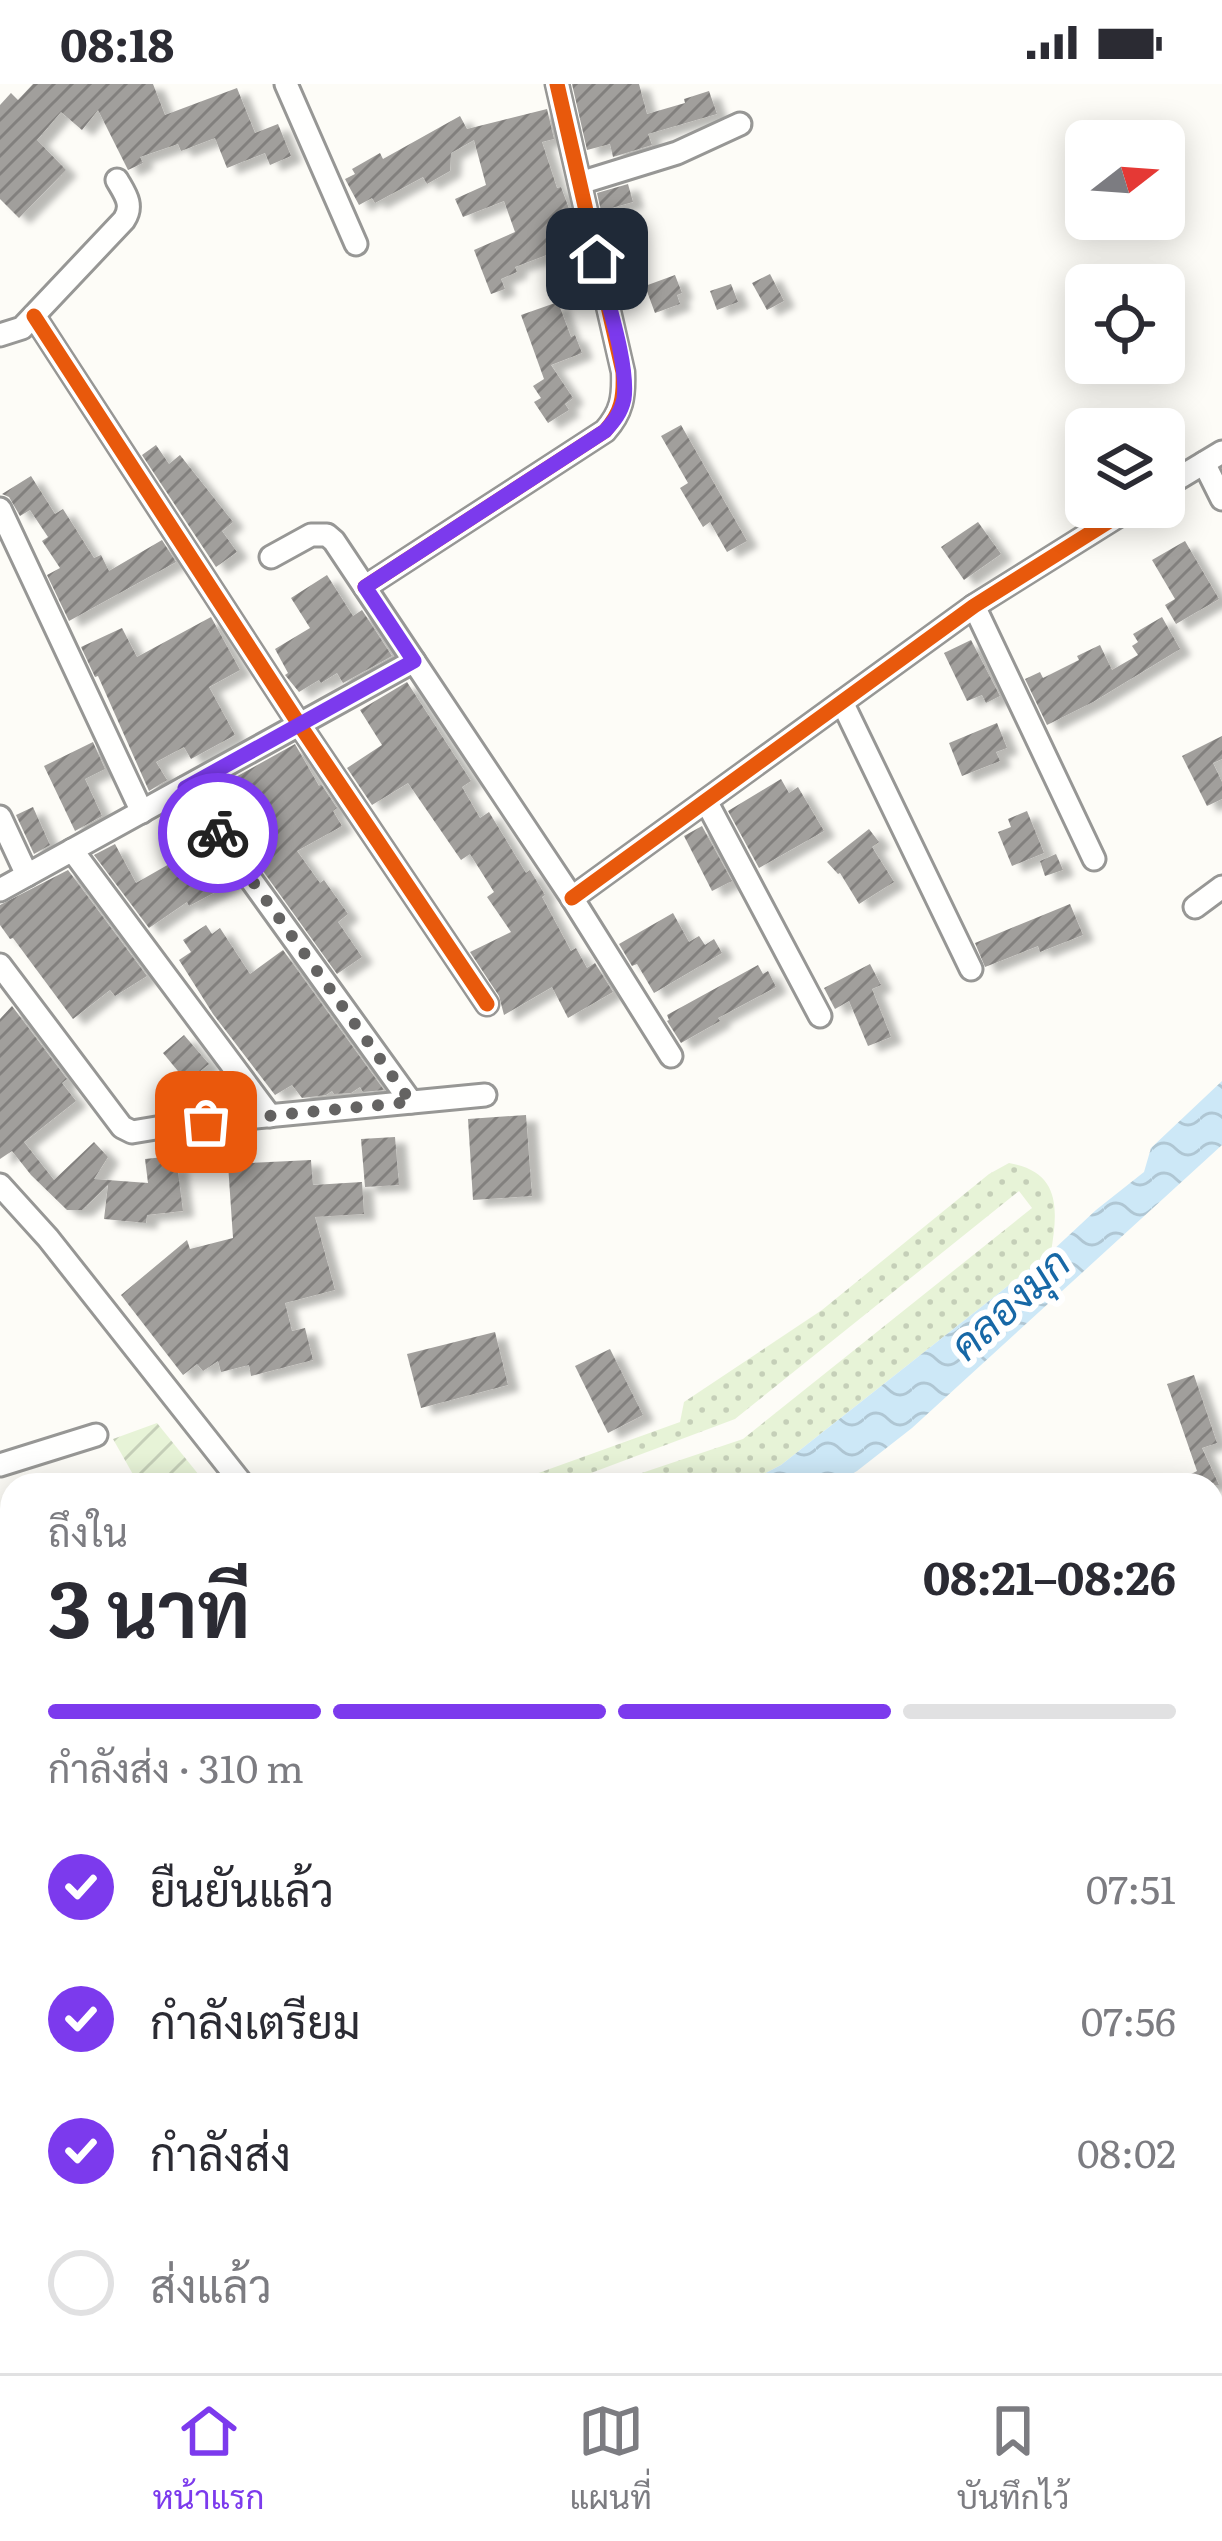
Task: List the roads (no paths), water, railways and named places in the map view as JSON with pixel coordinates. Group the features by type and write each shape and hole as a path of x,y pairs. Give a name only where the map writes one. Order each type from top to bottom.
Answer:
{"street":[{"path":"286,84 356,244"},
{"path":"365,587 605,431 619,415 623,372 557,84"},
{"path":"580,183 677,153 740,124"},
{"path":"0,335 22,328 129,212 117,180"},
{"path":"34,316 487,1004"},
{"path":"1185,474 1213,457 1222,499"},
{"path":"0,508 142,812"},
{"path":"572,898 974,606 1098,528"},
{"path":"271,557 311,535 327,535 572,898 671,1056"},
{"path":"974,606 1094,859"},
{"path":"0,890 414,661"},
{"path":"842,702 971,969"},
{"path":"185,788 411,1102"},
{"path":"706,801 820,1016"},
{"path":"0,817 27,875"},
{"path":"72,850 270,1116"},
{"path":"1195,907 1222,886"},
{"path":"0,965 122,1127 132,1132 485,1095"},
{"path":"0,1185 48,1238 234,1473"},
{"path":"0,1465 96,1435"}],"water":[{"name":"คลองมุก","path":"1222,1081 1222,1145 912,1428 854,1473 766,1473 1051,1252 1144,1172 1151,1148"}]}
